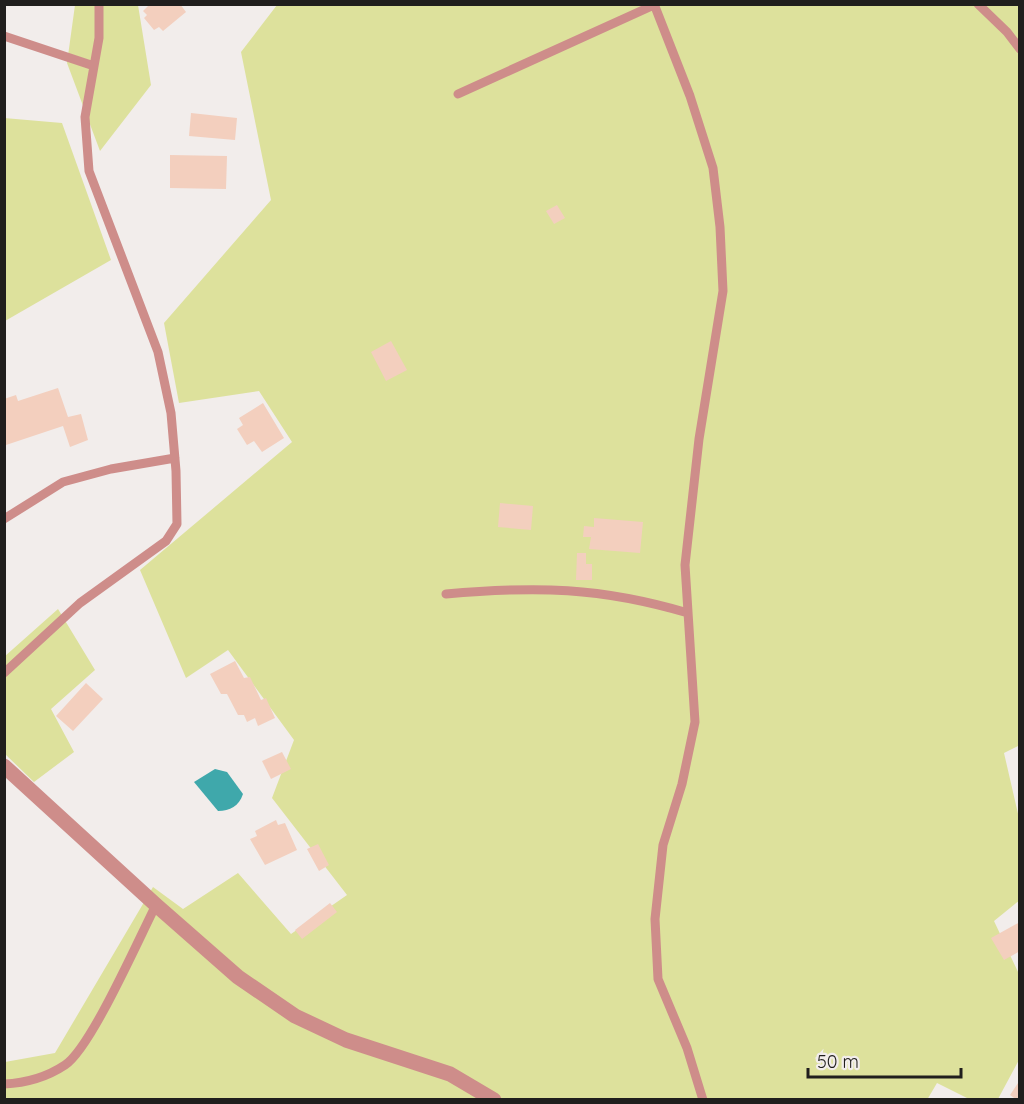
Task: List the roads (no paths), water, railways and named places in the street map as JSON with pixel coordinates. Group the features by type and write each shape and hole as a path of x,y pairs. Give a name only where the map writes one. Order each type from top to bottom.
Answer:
{"street":[{"path":"4,766 238,977 295,1016 346,1040 450,1074 494,1100"}],"lane":[{"path":"4,673 80,603 166,541 177,524 171,413 158,352 89,171 85,117 99,38 99,4"},
{"path":"978,4 1007,32 1020,50"},
{"path":"458,94 654,5 690,96 713,168 720,227 723,291 699,439 686,554 694,722 682,784 663,845 655,919 658,979 687,1048 703,1100"},
{"path":"4,36 94,66"},
{"path":"4,519 63,482 111,469 175,458"},
{"path":"446,594 511,588 607,592 688,613"},
{"path":"4,1084 46,1076 68,1064 85,1043 156,905"}],"water":[{"path":"215,769 227,772 243,794 234,807 218,811 194,782"}]}
